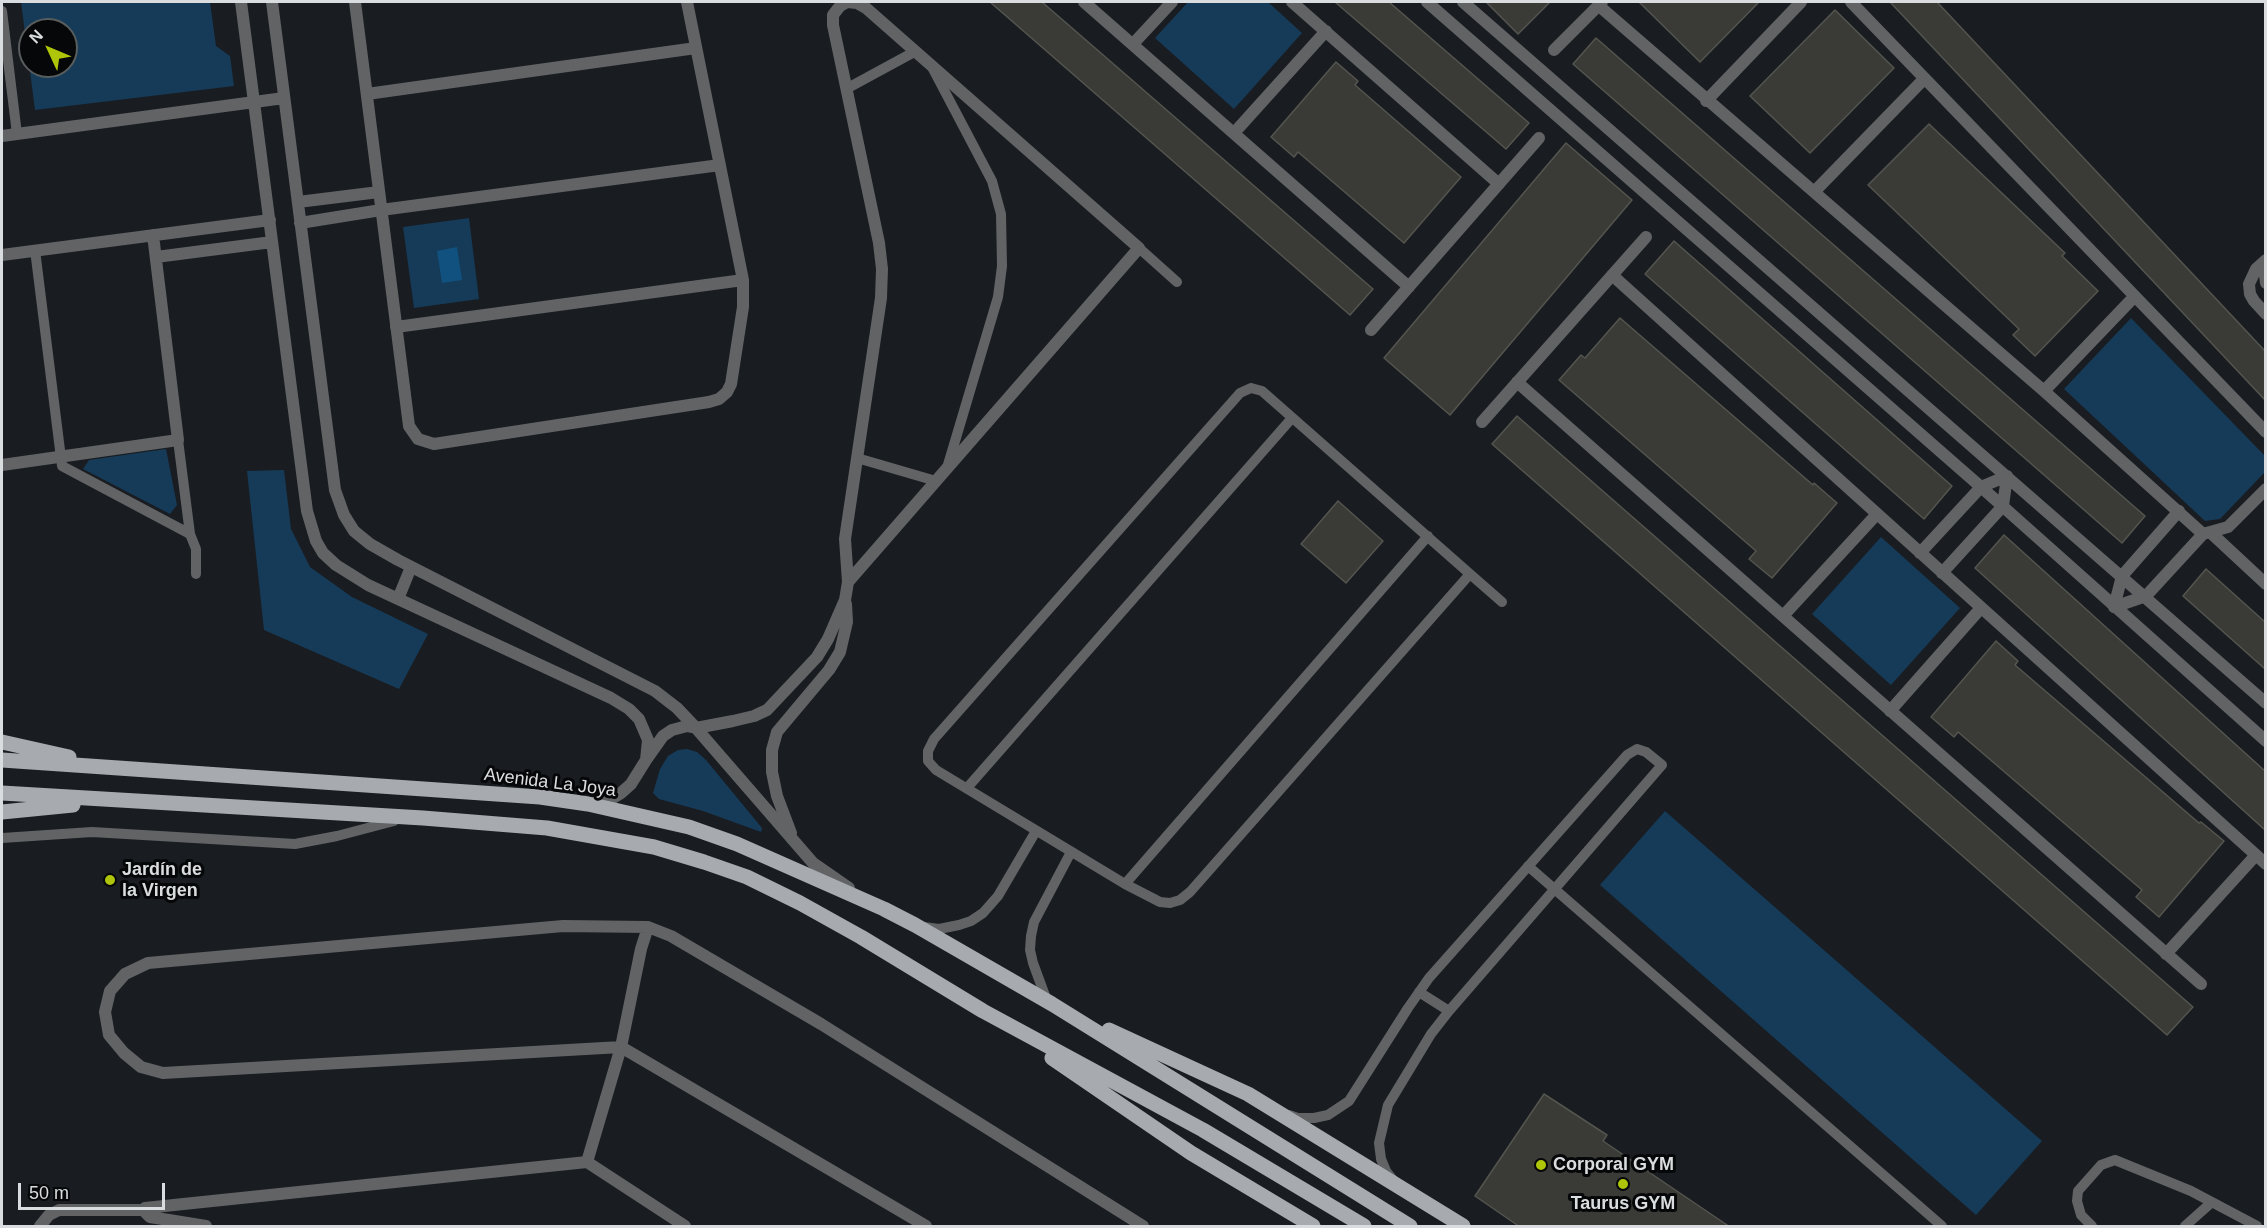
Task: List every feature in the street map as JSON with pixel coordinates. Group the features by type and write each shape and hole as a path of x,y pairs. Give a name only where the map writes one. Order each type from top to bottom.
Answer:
{"main road":[{"path":"2,742 118,768"},
{"name":"Avenida La Joya","path":"2,760 529,796 588,804 689,827 737,844 884,909 1050,1003"},
{"path":"2,793 423,818 547,828 654,847 704,862 747,877 800,903 983,1011 1203,1130 1364,1227"},
{"path":"2,812 115,800"},
{"path":"1050,1003 1248,1094 1463,1227"},
{"path":"1050,1003 1410,1227"},
{"path":"983,1011 1191,1153 1313,1227"}],"street":[{"path":"241,2 310,528 323,553 336,565 368,585 611,698 629,709 639,720 648,740 646,760"},
{"path":"272,2 335,490 339,503 354,531 370,544 411,567 645,686 677,708 813,863 837,881 884,909"},
{"path":"355,2 409,426 418,439 434,444 709,402 719,399 727,392 731,384 744,299 743,280 687,2"},
{"path":"588,804 611,799 631,784 663,736 679,728 696,728 733,722 767,710 817,657 828,639 845,600 848,582 844,548 881,298 882,269 879,243 833,25 833,15 840,6 848,2 857,3 866,8 1138,248 848,582"},
{"path":"1084,2 1409,287"},
{"path":"1133,45 1172,2"},
{"path":"1292,2 1498,184"},
{"path":"1428,2 1981,487 2265,741"},
{"path":"1463,2 2146,596 2265,703"},
{"path":"1706,100 1801,2"},
{"path":"1851,2 2265,432"},
{"path":"1554,50 1600,3 1706,100 2265,584"},
{"path":"1234,133 1326,31"},
{"path":"367,94 696,48"},
{"path":"1814,192 1924,79"},
{"path":"2,136 284,98"},
{"path":"1371,330 1539,138"},
{"path":"300,224 381,210 720,165"},
{"path":"298,202 379,192"},
{"path":"2,255 270,220"},
{"path":"2,465 178,440 153,235"},
{"path":"1482,422 1646,237"},
{"path":"156,257 272,242"},
{"path":"2265,261 2265,283"},
{"path":"2265,261 2256,269 2249,284 2254,302 2265,314"},
{"path":"1612,275 2265,864"},
{"path":"396,327 743,280"},
{"path":"2044,391 2134,297"},
{"path":"1517,382 2200,984"},
{"path":"1920,553 1981,487 2007,476"},
{"path":"1942,573 2002,506 2007,476"},
{"path":"2114,607 2146,596 2206,533 2228,527 2265,489"},
{"path":"2114,607 2122,576 2179,511"},
{"path":"1783,616 1877,514"},
{"path":"398,600 411,567"},
{"path":"794,843 777,796 772,772 772,750 777,732 829,670 840,652 847,622 845,600"},
{"path":"1890,711 1981,608"},
{"path":"2166,954 2256,855"},
{"path":"926,1227 621,1047 162,1073 141,1066 124,1053 110,1035 105,1012 110,992 125,974 148,963 563,926 648,927 671,936 821,1024 1143,1227"},
{"path":"587,1162 621,1047 641,949 648,927"},
{"path":"40,1227 49,1215 60,1210 145,1210 147,1207 587,1162 685,1227"},
{"path":"145,1210 150,1217 206,1227"}],"lane":[{"path":"2,11 17,134"},
{"path":"846,88 916,51"},
{"path":"930,64 992,181 1001,214 1002,266 998,297 947,468"},
{"path":"1138,248 1177,282"},
{"path":"35,250 62,466 190,534"},
{"path":"1470,574 1190,892 1180,900 1170,903 1160,902 1125,884 936,770 928,761 928,751 934,739 1240,393 1251,388 1262,391 1502,602"},
{"path":"967,788 1292,418"},
{"path":"178,440 190,534 196,549 196,574"},
{"path":"857,458 936,481"},
{"path":"1125,884 1428,536"},
{"path":"1277,1112 1298,1118 1314,1118 1328,1115 1349,1101 1430,978 1627,754 1637,749 1646,752 1662,765 1449,1011 1431,1034 1388,1105 1379,1143 1381,1159 1386,1171 1406,1191"},
{"path":"2,838 92,832 295,844 338,836 374,825 423,818"},
{"path":"915,925 939,929 971,921 983,913 998,897 1036,831"},
{"path":"1050,1003 1030,950 1031,936 1035,922 1071,852"},
{"path":"1528,866 1942,1227"},
{"path":"1419,992 1449,1011"},
{"path":"2092,1227 2080,1215 2077,1201 2078,1191 2101,1165 2115,1160 2191,1191 2257,1227"},
{"path":"2185,1227 2212,1202"}],"shaded area":[{"path":"21,2 210,2 216,46 230,56 234,86 35,110 31,78 78,78 78,18 23,18"},
{"path":"1188,2 1268,2 1302,33 1234,109 1155,38"},
{"path":"469,218 479,299 414,308 403,227"},
{"path":"457,247 462,280 442,283 437,251"},
{"path":"2131,318 2265,456 2265,472 2220,519 2205,521 2064,389"},
{"path":"166,449 177,505 170,514 83,469 89,460"},
{"path":"284,470 291,529 310,567 352,597 428,634 399,689 264,630 247,471"},
{"path":"1881,537 1960,608 1891,685 1812,614"},
{"path":"687,749 697,752 706,760 762,828 761,832 703,811 659,799 653,793 660,769 668,756 678,750"},
{"path":"1665,811 2042,1141 1976,1215 1600,885"}],"building":[{"path":"990,2 1042,2 1373,289 1350,315"},
{"path":"1335,2 1389,2 1529,123 1506,149"},
{"path":"1486,2 1550,2 1518,34"},
{"path":"1639,2 1759,2 1700,62"},
{"path":"1890,2 1937,2 2265,351 2265,400"},
{"path":"1835,10 1894,68 1810,153 1750,96"},
{"path":"1596,38 2145,516 2122,543 1573,64"},
{"path":"1336,62 1358,81 1355,85 1461,177 1404,243 1298,152 1294,157 1271,137"},
{"path":"1929,124 2065,253 2062,256 2098,291 2035,356 2013,335 2019,329 1868,185"},
{"path":"1566,143 1632,200 1450,415 1384,358"},
{"path":"1674,241 1952,486 1924,519 1645,274"},
{"path":"1620,318 1813,485 1814,483 1837,503 1772,578 1749,559 1756,551 1559,380 1581,355 1585,358"},
{"path":"1517,416 2193,1007 2167,1035 1492,444"},
{"path":"1338,501 1383,541 1346,583 1301,544"},
{"path":"2004,535 2265,771 2265,830 1975,568"},
{"path":"2206,569 2265,622 2265,669 2183,596"},
{"path":"1996,641 2018,661 2015,665 2199,823 2201,822 2224,841 2159,917 2136,897 2142,890 1958,732 1954,737 1931,717"},
{"path":"1544,1094 1607,1135 1603,1141 1730,1227 1520,1227 1475,1196"}],"place":[{"name":"Jardín de la Virgen","path":"110,880"},
{"name":"Corporal GYM","path":"1541,1165"},
{"name":"Taurus GYM","path":"1623,1184"}]}
